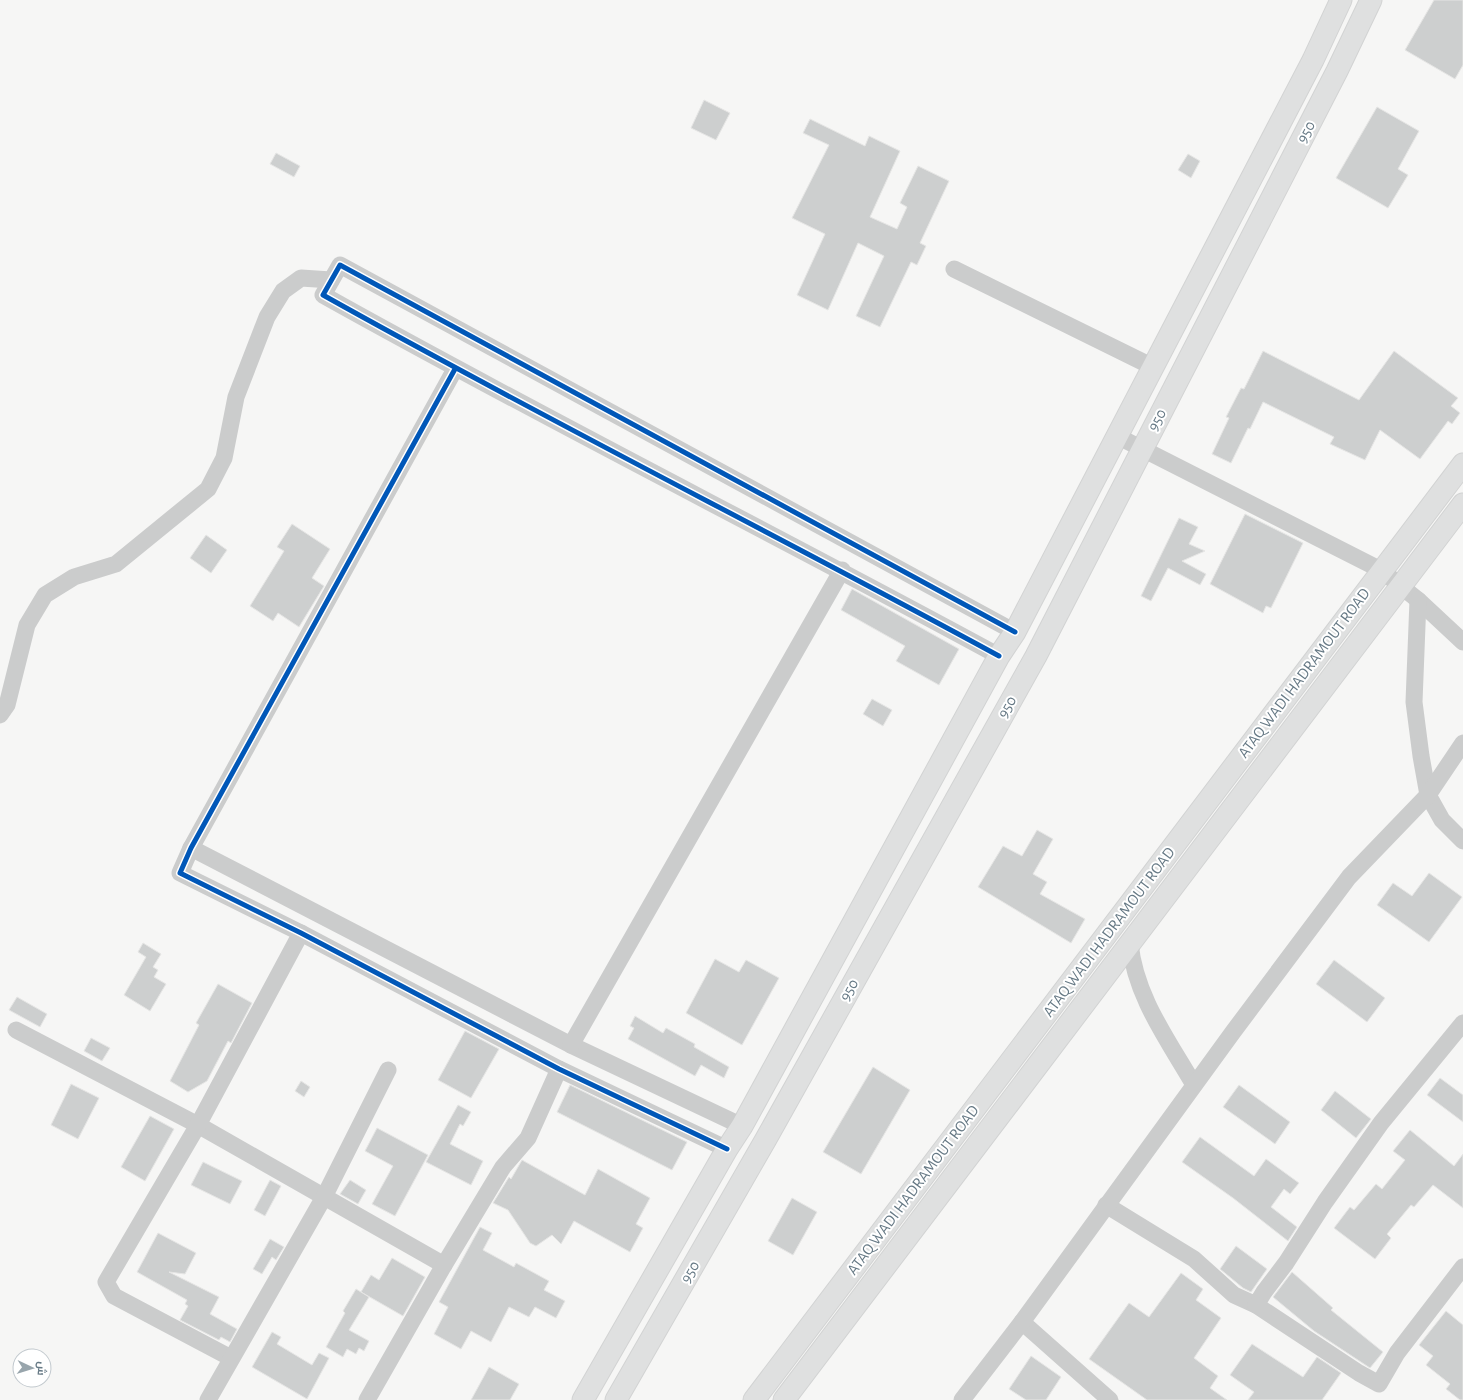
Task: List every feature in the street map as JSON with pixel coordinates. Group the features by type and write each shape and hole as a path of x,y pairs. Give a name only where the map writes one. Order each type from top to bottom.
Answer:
{"main road":[{"name":"950","path":"583,1400 727,1149 742,1126 999,656 1015,632 1313,60 1341,0"},
{"name":"950","path":"616,1400 766,1139 1036,656 1334,78 1371,0"},
{"name":"ATAQ WADI HADRAMOUT ROAD","path":"754,1400 1381,570 1463,464"},
{"name":"ATAQ WADI HADRAMOUT ROAD","path":"784,1400 1463,504"},
{"path":"613,1348 637,1364"}],"street":[{"path":"999,656 842,570 455,369 323,295 331,280 340,265 1015,632"},
{"path":"954,269 1153,367"},
{"path":"0,715 7,705 27,625 45,595 74,577 116,564 208,488 224,458 236,397 267,317 283,291 301,278 331,280"},
{"path":"455,369 191,848 180,873 301,933 560,1069 727,1149"},
{"path":"1117,436 1381,570 1401,585 1463,642"},
{"path":"571,1045 842,570"},
{"path":"1418,600 1414,702 1428,795 1442,820 1463,841"},
{"path":"962,1400 1022,1322 1194,1085 1349,877 1428,795 1463,743"},
{"path":"191,848 571,1045 742,1126"},
{"path":"230,1358 114,1296 106,1282 198,1125 301,933"},
{"path":"1130,943 1134,972 1144,998 1194,1085"},
{"path":"1256,1305 1325,1202 1381,1123 1463,1023"},
{"path":"16,1030 198,1125 444,1265"},
{"path":"367,1400 444,1265 503,1167 528,1138 560,1069"},
{"path":"208,1400 216,1392 230,1358 324,1197 388,1070"},
{"path":"1106,1205 1194,1258 1234,1295 1256,1305 1359,1373 1380,1384 1397,1353 1463,1267"},
{"path":"1022,1322 1110,1400"}],"building":[{"path":"1434,0 1463,0 1463,65 1455,79 1405,50"},
{"path":"704,100 730,113 716,140 691,128"},
{"path":"1377,107 1419,131 1398,169 1408,175 1388,208 1336,178"},
{"path":"810,119 865,146 869,136 900,151 870,217 897,229 907,207 900,203 918,166 949,181 920,243 926,246 917,265 911,262 880,327 856,316 884,256 858,243 828,310 797,295 825,234 792,218 829,145 803,133"},
{"path":"276,153 300,166 294,177 270,164"},
{"path":"1188,154 1200,161 1191,178 1178,170"},
{"path":"1263,351 1359,400 1394,351 1458,398 1451,406 1460,413 1452,424 1448,421 1420,459 1380,430 1365,460 1330,444 1334,437 1263,402 1250,429 1248,428 1231,463 1212,454 1229,418 1226,417 1241,388 1244,389"},
{"path":"1245,514 1303,543 1271,608 1266,606 1263,613 1210,584"},
{"path":"1179,518 1198,527 1189,544 1205,551 1182,561 1206,574 1200,585 1168,568 1151,601 1141,596"},
{"path":"292,524 330,549 312,578 324,586 299,627 278,613 273,621 250,606 284,551 277,547"},
{"path":"206,535 227,550 211,573 190,558"},
{"path":"852,589 959,649 939,685 896,661 905,646 841,610"},
{"path":"872,699 892,710 883,726 863,714"},
{"path":"1037,830 1053,839 1033,874 1047,882 1040,894 1085,919 1071,943 978,887 1003,846 1022,856"},
{"path":"1429,873 1462,897 1429,942 1377,905 1393,883 1412,896"},
{"path":"143,943 161,954 153,967 158,970 154,977 166,984 150,1011 124,995 146,957 138,952"},
{"path":"715,959 739,972 746,960 779,978 742,1045 686,1013"},
{"path":"1334,960 1385,998 1367,1022 1316,984"},
{"path":"218,984 252,1003 231,1043 228,1041 207,1081 188,1092 170,1081 199,1025 196,1023"},
{"path":"17,997 47,1014 40,1027 9,1010"},
{"path":"635,1016 663,1033 666,1028 695,1044 694,1047 729,1067 724,1078 701,1065 695,1076 628,1039 634,1028 630,1026"},
{"path":"465,1031 499,1049 471,1098 438,1080"},
{"path":"91,1038 110,1048 102,1061 84,1051"},
{"path":"873,1067 910,1090 861,1174 823,1152"},
{"path":"1440,1078 1463,1095 1463,1122 1427,1095"},
{"path":"301,1081 310,1087 304,1097 295,1091"},
{"path":"71,1084 99,1098 78,1139 51,1125"},
{"path":"570,1085 687,1142 672,1170 557,1112"},
{"path":"1239,1085 1290,1122 1275,1144 1223,1107"},
{"path":"1335,1091 1371,1119 1356,1138 1321,1110"},
{"path":"458,1105 471,1112 463,1126 460,1124 450,1144 483,1161 471,1185 426,1162"},
{"path":"150,1116 174,1129 145,1181 121,1167"},
{"path":"377,1128 428,1155 395,1216 372,1204 393,1166 365,1151"},
{"path":"1410,1130 1454,1166 1463,1154 1463,1208 1433,1185 1414,1207 1411,1205 1387,1234 1391,1238 1375,1259 1334,1228 1350,1207 1354,1210 1376,1184 1382,1189 1405,1160 1393,1151"},
{"path":"1200,1137 1254,1176 1266,1159 1299,1183 1290,1194 1284,1189 1271,1207 1297,1227 1288,1241 1233,1198 1182,1162"},
{"path":"522,1160 585,1195 598,1169 650,1198 636,1224 643,1228 630,1252 574,1221 561,1244 552,1235 536,1246 530,1243 508,1210 493,1203 509,1177 511,1179"},
{"path":"203,1162 242,1181 230,1204 191,1185"},
{"path":"270,1180 281,1186 265,1216 254,1210"},
{"path":"350,1180 366,1190 358,1204 340,1194"},
{"path":"792,1198 817,1212 793,1255 768,1241"},
{"path":"480,1227 492,1233 483,1250 514,1267 516,1263 549,1281 544,1290 565,1301 556,1318 535,1307 529,1317 509,1307 491,1342 471,1331 461,1349 434,1334 448,1307 439,1302"},
{"path":"158,1233 196,1253 185,1274 169,1272 219,1297 210,1314 237,1329 230,1342 221,1337 219,1340 180,1320 188,1306 185,1304 187,1300 137,1272"},
{"path":"270,1239 284,1247 276,1260 272,1257 262,1274 253,1269"},
{"path":"1236,1246 1267,1269 1251,1292 1243,1288 1220,1269"},
{"path":"392,1258 425,1277 403,1316 361,1292 371,1275 379,1280"},
{"path":"1292,1272 1333,1308 1331,1310 1383,1352 1370,1368 1314,1331 1273,1297"},
{"path":"1181,1273 1203,1289 1196,1300 1221,1318 1194,1358 1218,1376 1210,1388 1227,1400 1147,1400 1089,1359 1129,1303 1149,1317"},
{"path":"356,1289 369,1297 349,1330 369,1341 364,1351 359,1348 356,1354 347,1349 343,1357 326,1347 345,1313 343,1311"},
{"path":"1446,1311 1463,1325 1463,1400 1460,1400 1446,1389 1450,1384 1426,1365 1433,1356 1419,1345"},
{"path":"272,1332 281,1337 277,1344 312,1365 319,1353 329,1358 307,1399 252,1367"},
{"path":"1252,1344 1303,1377 1317,1357 1341,1373 1322,1400 1248,1400 1254,1392 1230,1375"},
{"path":"1031,1356 1061,1377 1046,1400 1026,1400 1009,1389"},
{"path":"489,1367 519,1384 510,1400 471,1400"}],"cycle path":[{"path":"999,656 491,387 323,295 340,265 1015,632"},
{"path":"455,369 191,848 180,873 301,933 559,1069 727,1149"}]}
